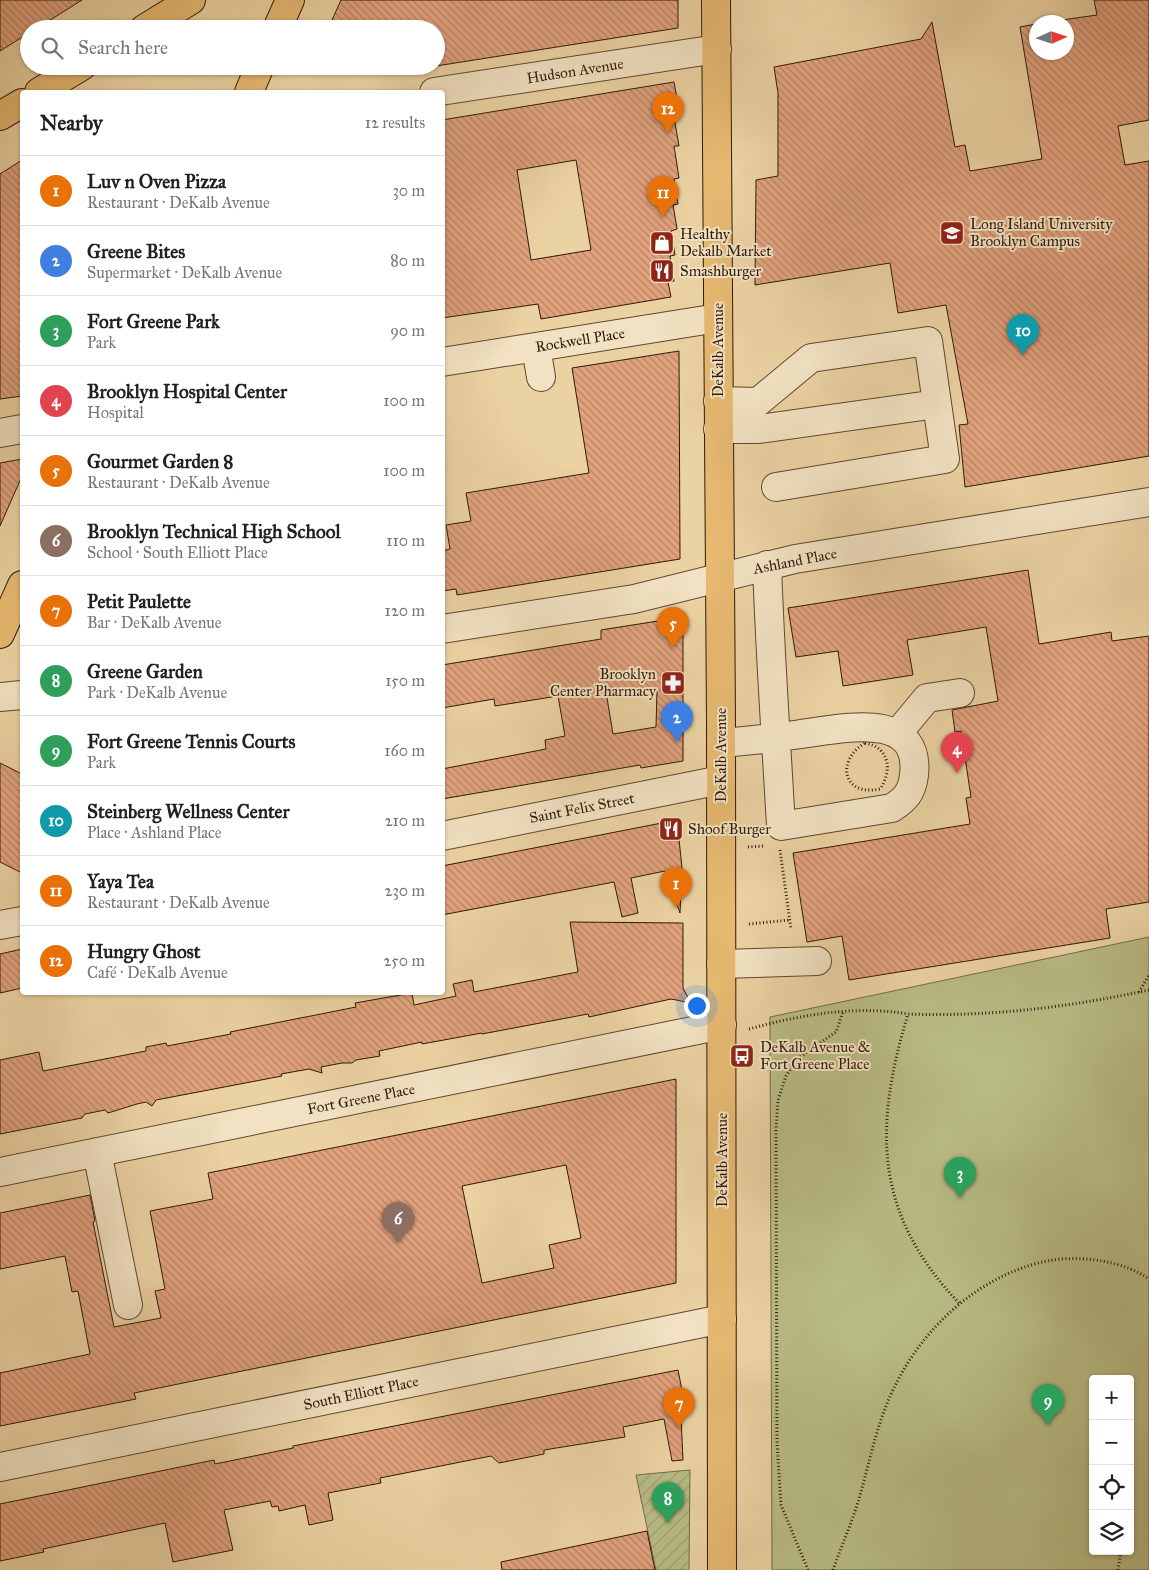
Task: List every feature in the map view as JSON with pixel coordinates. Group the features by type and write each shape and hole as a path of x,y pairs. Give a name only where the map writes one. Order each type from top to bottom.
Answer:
{"main road":[{"path":"159,20 191,0"},
{"path":"281,20 290,0"},
{"name":"DeKalb Avenue","path":"716,0 721,743 722,1570"},
{"path":"42,90 67,75"},
{"path":"250,90 256,75"},
{"path":"0,116 20,104"},
{"path":"0,634 20,589"}],"street":[{"name":"Hudson Avenue","path":"445,90 717,49"},
{"name":"Rockwell Place","path":"445,362 718,318"},
{"path":"718,401 758,402 811,358 928,341 945,459 776,487"},
{"path":"536,347 541,377"},
{"path":"718,429 758,428 937,404"},
{"path":"0,433 20,430"},
{"name":"Ashland Place","path":"445,629 634,599 767,565 1149,502"},
{"path":"721,743 776,738 856,727 883,728 897,734 909,743 914,757 913,785 906,799 892,808 781,826 776,738 767,565"},
{"path":"897,734 927,698 960,693"},
{"path":"0,697 20,695"},
{"name":"Saint Felix Street","path":"445,835 721,780"},
{"path":"0,925 20,921"},
{"path":"721,964 816,961"},
{"name":"Fort Greene Place","path":"0,1172 722,1026"},
{"path":"97,1152 128,1305"},
{"name":"South Elliott Place","path":"0,1467 722,1319"}],"path":[{"path":"865,743 875,744 884,752 888,766 886,780 880,789 869,791 857,789 848,780 846,767 850,756 865,743"},
{"path":"780,843 791,929"},
{"path":"748,847 765,846"},
{"path":"749,924 790,920"},
{"path":"1140,992 1149,975"},
{"path":"750,1029 811,1016 844,1012 884,1010 908,1014 1012,1011 1059,1007 1149,990"},
{"path":"808,1570 781,1505 776,1442 776,1130 778,1100 786,1076 797,1059 836,1032 844,1012"},
{"path":"908,1014 897,1048 886,1110 885,1138 888,1169 897,1206 909,1236 926,1264 959,1303"},
{"path":"833,1570 852,1521 892,1391 907,1365 959,1303 1006,1273 1030,1264 1055,1259 1103,1262 1125,1268 1149,1279"},
{"path":"1118,1570 1120,1555"}],"green space":[{"path":"1149,937 1149,1570 772,1570 770,1017"},
{"path":"690,1470 689,1570 656,1570 636,1475"}],"building":[{"path":"0,0 82,0 50,20 20,20 20,39 0,51"},
{"path":"341,0 678,0 678,28 445,65 445,20 332,20"},
{"name":"Long Island University Brooklyn Campus","path":"1094,0 1149,0 1149,120 1118,126 1125,165 1149,161 1149,456 965,487 959,425 968,424 946,305 898,313 890,263 755,285 756,180 778,176 778,93 774,67 921,39 932,22 955,147 965,145 970,171 1042,159 1020,27 1029,25 1029,60 1074,60 1074,18 1097,15"},
{"path":"674,82 680,116 674,117 679,146 674,146 679,178 674,179 678,204 673,205 677,229 671,231 675,255 670,256 674,281 668,282 671,297 541,319 538,304 445,318 445,120","holes":["576,160 591,250 531,260 517,170"]},
{"path":"20,161 20,396 0,399 0,174"},
{"path":"679,351 680,559 457,595 456,589 445,591 445,550 450,549 446,525 471,521 466,493 589,473 572,368"},
{"path":"20,459 20,481 0,526 0,463"},
{"path":"1028,570 1039,644 1111,632 1112,641 1149,636 1149,902 1106,909 1110,938 849,980 842,936 807,942 793,853 970,824 966,798 971,797 961,731 955,732 952,710 998,701 986,627 907,640 913,675 843,686 838,651 796,657 788,608"},
{"path":"683,617 683,761 641,768 640,765 445,798 445,768 546,749 545,740 565,736 558,696 495,706 494,699 445,707 445,665 601,639 601,630","holes":["657,691 656,727 613,734 606,692"]},
{"path":"0,763 20,773 20,872 0,862"},
{"path":"677,820 682,868 680,913 665,871 631,878 638,913 622,917 614,882 445,914 445,865"},
{"path":"570,922 683,923 683,988 691,1003 671,999 589,1017 588,1014 482,1034 422,1044 422,1042 379,1051 380,1056 356,1060 352,1063 321,1067 322,1073 309,1069 281,1074 282,1076 156,1100 152,1106 146,1102 108,1113 105,1110 85,1114 82,1118 0,1134 0,1060 39,1052 43,1071 146,1051 146,1047 166,1043 167,1046 231,1034 230,1032 356,1007 355,1003 401,995 412,995 414,1005 456,996 453,984 472,980 474,992 578,972"},
{"path":"20,949 20,988 0,993 0,954"},
{"path":"676,1079 676,1283 134,1393 136,1399 0,1426 0,1373 90,1354 78,1291 72,1292 65,1256 0,1269 0,1213 90,1195 95,1221 93,1222 114,1327 161,1318 155,1291 165,1289 150,1211 213,1199 208,1173","holes":["566,1165 581,1238 549,1245 554,1268 482,1283 462,1186"]},
{"path":"678,1370 683,1395 680,1396 683,1460 672,1461 664,1419 623,1427 625,1437 544,1450 544,1454 499,1463 491,1456 380,1478 381,1483 328,1493 333,1520 309,1525 305,1505 279,1511 278,1506 272,1507 270,1501 224,1510 233,1550 173,1562 165,1523 43,1549 44,1552 0,1561 0,1504 214,1460 215,1464 293,1448 293,1446"},
{"path":"647,1531 655,1570 502,1570 501,1562"}],"place":[{"name":"Hungry Ghost","path":"668,133"},
{"name":"Yaya Tea","path":"663,217"},
{"name":"Long Island University Brooklyn Campus","path":"952,233"},
{"name":"Healthy Dekalb Market","path":"662,243"},
{"name":"Smashburger","path":"662,271"},
{"name":"Steinberg Wellness Center","path":"1023,355"},
{"name":"Gourmet Garden 8","path":"673,648"},
{"name":"Brooklyn Center Pharmacy","path":"673,683"},
{"name":"Greene Bites","path":"677,742"},
{"name":"Brooklyn Hospital Center","path":"957,773"},
{"name":"Shoof Burger","path":"671,829"},
{"name":"Luv n Oven Pizza","path":"676,908"},
{"name":"DeKalb Avenue & Fort Greene Place","path":"742,1056"},
{"name":"Fort Greene Park","path":"960,1198"},
{"name":"Brooklyn Technical High School","path":"398,1243"},
{"name":"Fort Greene Tennis Courts","path":"1048,1425"},
{"name":"Petit Paulette","path":"679,1428"},
{"name":"Greene Garden","path":"668,1523"}]}
